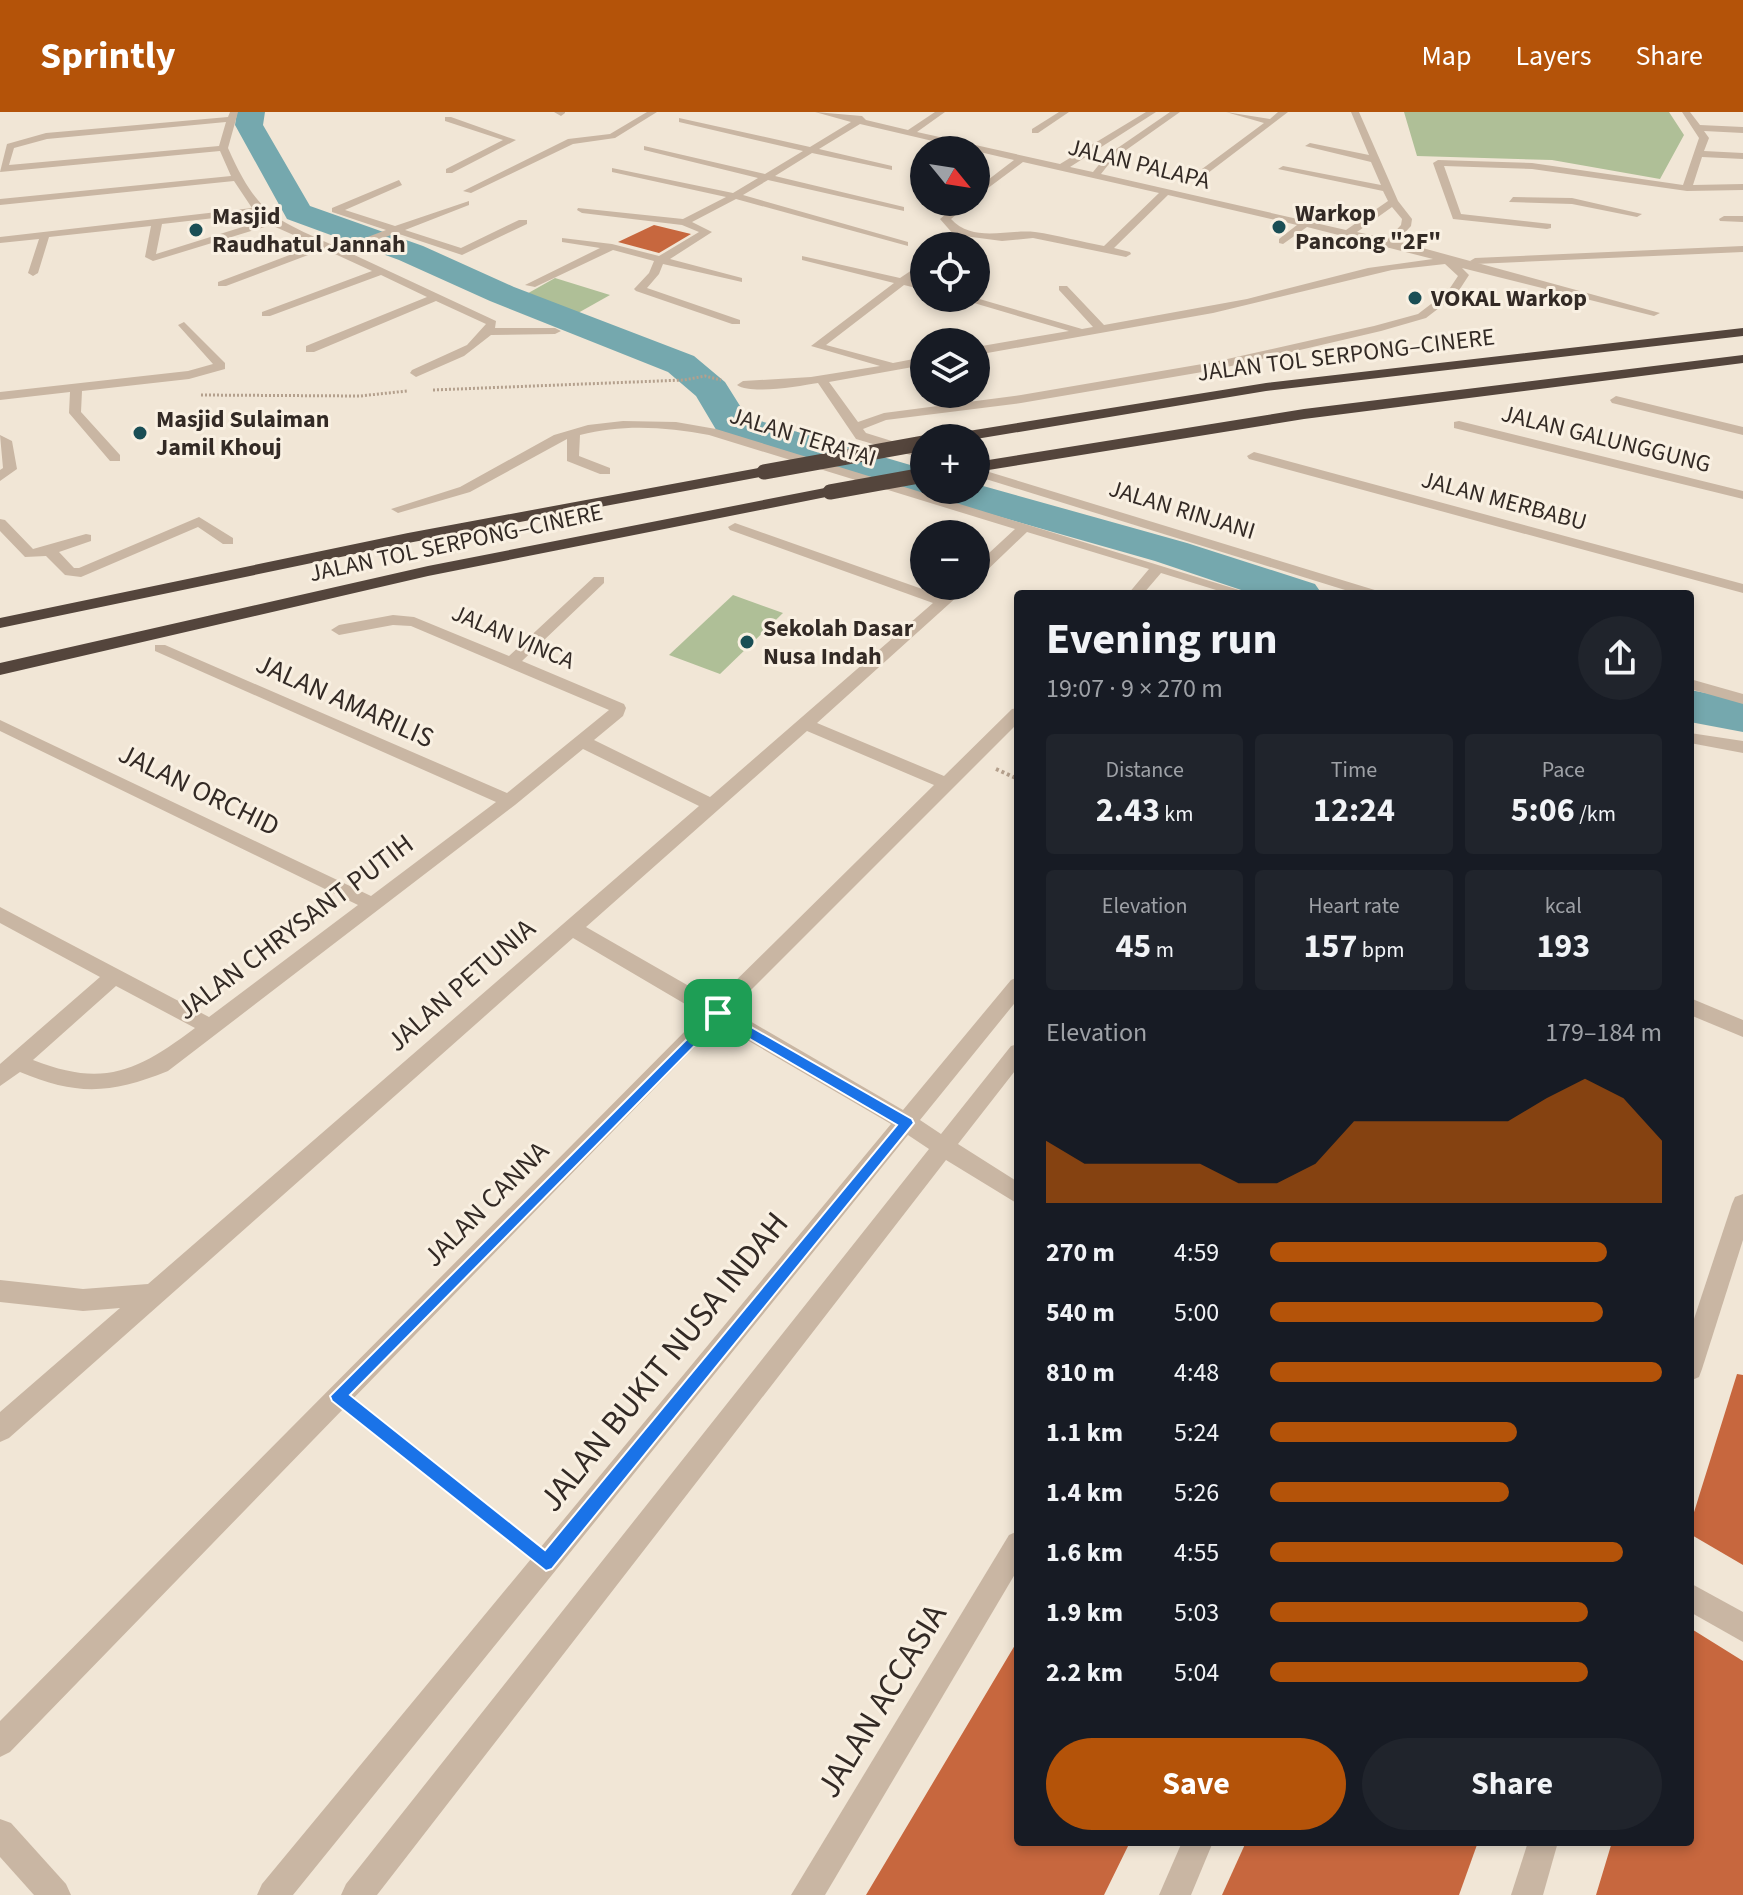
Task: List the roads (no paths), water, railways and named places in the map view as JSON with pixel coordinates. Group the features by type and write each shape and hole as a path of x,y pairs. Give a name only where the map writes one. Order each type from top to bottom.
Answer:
{"highway":[{"name":"JALAN TOL SERPONG–CINERE","path":"990,432 1266,387 1743,332"},
{"name":"JALAN TOL SERPONG–CINERE","path":"990,466 1304,414 1743,359"},
{"name":"JALAN TOL SERPONG–CINERE","path":"0,623 408,538 910,446"},
{"name":"JALAN TOL SERPONG–CINERE","path":"0,669 428,571 910,478"}],"street":[{"path":"449,171 511,140 448,121 463,112"},
{"path":"640,122 653,112"},
{"path":"468,191 571,141 612,136 664,112"},
{"name":"JALAN PALAPA","path":"819,112 1097,173 1421,250 1448,261"},
{"path":"898,129 928,112"},
{"path":"910,132 941,112"},
{"path":"1035,131 1065,112"},
{"path":"1064,166 1152,112"},
{"path":"1097,173 1107,160 1176,112"},
{"path":"1230,112 1273,122"},
{"path":"1205,171 1284,112"},
{"path":"1355,112 1393,202 1408,223 1390,243"},
{"path":"1686,112 1704,138 1687,188"},
{"path":"684,222 735,196 873,113"},
{"path":"223,148 2,169 12,145 46,136 98,126 233,115 223,148 236,178 259,210 272,221 492,323 490,332"},
{"path":"682,120 889,168"},
{"path":"1699,128 1743,130"},
{"path":"1310,146 1377,160"},
{"path":"647,148 900,209"},
{"path":"1700,154 1739,156 1743,165"},
{"path":"1084,155 1107,160"},
{"path":"990,183 1023,157"},
{"path":"1547,226 1457,217 1438,163 1534,176 1589,174 1687,188 1743,187"},
{"path":"1283,169 1389,189"},
{"path":"615,170 735,196 904,244"},
{"path":"1572,201 1589,174"},
{"path":"1534,176 1539,200"},
{"path":"0,202 236,178"},
{"path":"399,183 336,210 462,252 523,222"},
{"path":"1106,250 1167,191"},
{"path":"1513,200 1572,201 1637,214"},
{"path":"1347,234 1393,202"},
{"path":"338,252 465,203"},
{"path":"0,240 259,210"},
{"path":"582,210 684,222 707,232 659,261 654,274 641,291 736,322"},
{"path":"1380,210 1403,214"},
{"path":"949,216 945,219 957,232"},
{"path":"1724,219 1743,219"},
{"path":"157,223 150,257 153,258 272,221"},
{"path":"1283,241 1304,224"},
{"path":"33,273 45,235"},
{"path":"990,236 1033,235 1126,254"},
{"path":"1340,250 1367,238"},
{"path":"566,240 612,247 738,280"},
{"path":"222,284 326,245"},
{"path":"531,285 612,247"},
{"path":"990,348 1237,305 1359,273 1423,262 1743,249"},
{"path":"806,258 910,283"},
{"path":"1448,261 1654,313"},
{"path":"857,427 884,417 1052,394 1229,363 1377,329 1422,316 1452,293 1464,275 1448,261"},
{"path":"266,314 380,272"},
{"path":"896,366 817,346 910,276"},
{"path":"1063,288 1101,329"},
{"path":"310,349 436,297"},
{"path":"990,306 1080,331"},
{"path":"0,396 76,390 189,375 222,364 184,325"},
{"path":"416,373 473,345 490,332 555,331"},
{"path":"743,385 771,386 822,380 910,364"},
{"path":"822,380 861,436 910,451"},
{"path":"76,390 75,413 115,458"},
{"path":"1616,400 1743,431"},
{"name":"JALAN TERATAI","path":"398,509 471,487 551,442 574,433 630,424 696,429 1232,590"},
{"name":"JALAN GALUNGGUNG","path":"1459,425 1743,495"},
{"path":"574,433 572,458 605,471"},
{"path":"0,439 6,441 10,469 0,477"},
{"name":"JALAN MERBABU","path":"1254,456 1743,589"},
{"name":"JALAN RINJANI","path":"990,474 1343,590"},
{"path":"49,551 70,572 81,573 199,521 228,541"},
{"path":"0,523 30,554 86,538"},
{"path":"735,527 944,602"},
{"path":"990,560 1025,527"},
{"path":"1139,590 1158,568"},
{"path":"513,661 599,580"},
{"name":"JALAN PETUNIA","path":"0,1429 946,600"},
{"name":"JALAN VINCA","path":"339,630 404,620 513,661 618,708 582,741"},
{"name":"JALAN AMARILIS","path":"160,648 509,801"},
{"path":"1694,685 1743,699"},
{"name":"JALAN CANNA","path":"0,1742 338,1396 1014,717"},
{"path":"805,724 947,784"},
{"name":"JALAN ORCHID","path":"1,725 372,904"},
{"path":"582,741 711,805"},
{"name":"JALAN CHRYSANT PUTIH","path":"17,1062 53,1078 102,1084 130,1079 161,1065 509,801 582,741"},
{"path":"1694,744 1743,747"},
{"path":"0,914 210,1027"},
{"path":"572,928 907,1123 1014,1192"},
{"path":"0,1077 114,976"},
{"name":"JALAN BUKIT NUSA INDAH","path":"286,1890 546,1563 1014,990"},
{"path":"1694,1008 1743,1029"},
{"path":"357,1895 1014,1057"},
{"path":"1694,1357 1743,1204"},
{"path":"0,1291 83,1300 151,1295"},
{"name":"JALAN ACCASIA","path":"807,1895 1014,1551"},
{"path":"1694,1599 1743,1628"},
{"path":"0,1834 55,1895"},
{"path":"1175,1895 1196,1846"},
{"path":"1527,1895 1542,1846"}],"waterway":[{"path":"251,112 249,125 298,212 411,253 502,294 681,364 711,390 732,425 910,478"},
{"path":"990,501 1171,552 1287,590"},
{"path":"1694,707 1743,716"}],"place":[{"name":"Warkop Pancong \"2F\"","path":"1279,227"},
{"name":"Masjid Raudhatul Jannah","path":"196,230"},
{"name":"VOKAL Warkop","path":"1415,298"},
{"name":"Masjid Sulaiman Jamil Khouj","path":"140,433"},
{"name":"Sekolah Dasar Nusa Indah","path":"747,642"}]}
